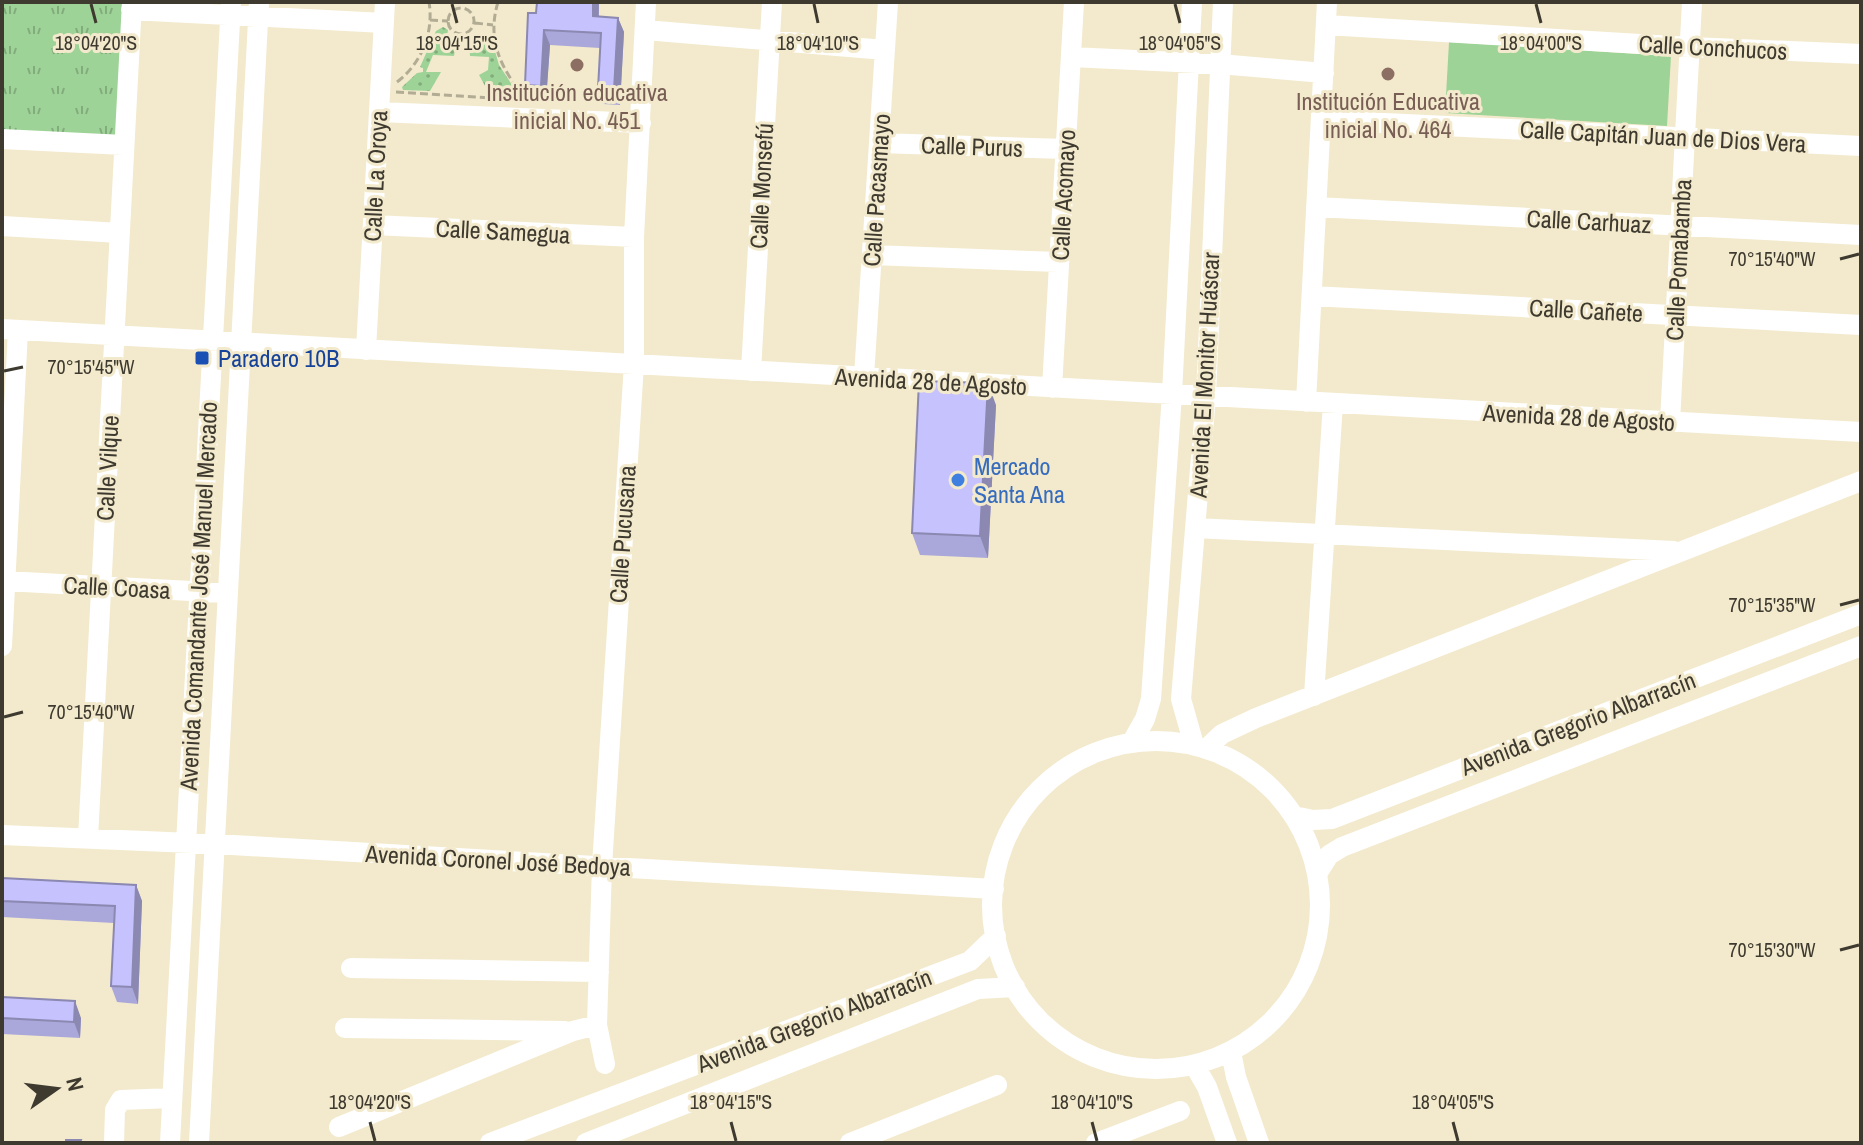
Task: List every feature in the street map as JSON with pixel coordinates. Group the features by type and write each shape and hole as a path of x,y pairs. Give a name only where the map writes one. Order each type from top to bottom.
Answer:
{"street":[{"name":"Calle La Oroya","path":"366,350 385,2"},
{"name":"Calle Pucusana","path":"605,1064 597,1025 602,866 634,364 634,237 646,2"},
{"name":"Calle Monsefú","path":"751,371 772,2"},
{"name":"Calle Pacasmayo","path":"864,377 888,2"},
{"name":"Calle Acomayo","path":"1052,388 1074,2"},
{"name":"Avenida El Monitor Huáscar","path":"1132,742 1145,719 1151,699 1172,394 1192,2"},
{"name":"Avenida El Monitor Huáscar","path":"1200,747 1184,719 1181,699 1206,396 1223,2"},
{"path":"1306,402 1327,2"},
{"name":"Calle Pomabamba","path":"1670,422 1692,2"},
{"path":"131,6 259,9 384,23"},
{"name":"Calle Vilque","path":"88,838 131,6"},
{"name":"Avenida Comandante José Manuel Mercado","path":"170,1143 231,8"},
{"name":"Avenida Comandante José Manuel Mercado","path":"199,1143 259,9"},
{"name":"Calle Conchucos","path":"1326,25 1861,54"},
{"path":"645,30 885,50"},
{"path":"1071,57 1324,73"},
{"path":"379,112 641,123"},
{"name":"Calle Capitán Juan de Dios Vera","path":"1321,120 1861,146"},
{"path":"2,139 124,145"},
{"name":"Calle Purus","path":"879,143 1066,149"},
{"name":"Calle Carhuaz","path":"1316,207 1861,235"},
{"name":"Calle Samegua","path":"373,225 634,237"},
{"path":"2,226 120,233"},
{"path":"872,255 1059,262"},
{"name":"Calle Cañete","path":"1312,296 1861,325"},
{"path":"2,646 10,330"},
{"name":"Avenida 28 de Agosto","path":"10,330 1861,432"},
{"path":"1314,696 1333,403"},
{"path":"1200,747 1256,718 1861,481"},
{"path":"1195,528 1682,551"},
{"name":"Calle Coasa","path":"5,581 228,593"},
{"name":"Avenida Gregorio Albarracín","path":"1294,816 1313,820 1332,819 1861,614"},
{"name":"Avenida Gregorio Albarracín","path":"1317,874 1329,855 1342,847 1861,646"},
{"path":"1163,741 1200,747 1224,755 1251,771 1294,816 1308,844 1317,874 1320,905 1317,936 1308,966 1294,994 1275,1018 1252,1039 1231,1052 1195,1066 1156,1069 1122,1066 1090,1055 1060,1038 1035,1015 1015,987 1003,963 996,936 996,870 1006,839 1022,810 1044,785 1080,760 1132,742 1163,741"},
{"name":"Avenida Coronel José Bedoya","path":"2,835 215,844 994,889"},
{"name":"Avenida Gregorio Albarracín","path":"490,1143 970,961 996,936"},
{"path":"351,968 599,972"},
{"name":"Avenida Gregorio Albarracín","path":"586,1143 978,989 1015,987"},
{"path":"339,1127 573,1031 597,1025"},
{"path":"345,1028 573,1031"},
{"path":"1231,1052 1236,1077 1259,1143"},
{"path":"1195,1066 1207,1087 1227,1143"},
{"path":"850,1143 901,1134 997,1085"},
{"path":"114,1143 115,1110 121,1100 172,1098"},
{"path":"1096,1143 1180,1111"}],"path":[{"path":"393,85 412,68 422,52 430,20 429,2"},
{"path":"463,2 463,8"},
{"path":"498,2 493,41 503,68 526,100 510,99"},
{"path":"463,8 473,14 475,23 464,35 453,32 448,21 452,12 463,8"},
{"path":"430,20 448,21"},
{"path":"475,23 493,25"},
{"path":"384,91 494,98"}],"green space":[{"path":"2,2 125,2 118,136 2,130"},
{"path":"443,27 448,30 447,36 457,38 454,56 433,55 426,72 441,72 430,91 403,90 402,87 417,73 423,72 420,67 436,31"},
{"path":"476,38 492,41 499,65 516,91 516,96 489,93 479,75 488,70 489,57 470,56 469,41"},
{"path":"1449,42 1671,56 1667,126 1445,113"}],"building":[{"path":"537,2 593,2 593,16 618,18 614,90 598,89 601,33 544,30 541,86 525,85 528,13 536,13"},
{"name":"Mercado Santa Ana","path":"919,381 988,383 980,536 912,533"},
{"path":"2,878 136,885 132,987 111,986 115,906 2,901"},
{"path":"2,997 75,1001 74,1022 2,1018"},
{"path":"66,1140 81,1140 80,1143 66,1143"}],"place":[{"name":"Institución educativa inicial No. 451","path":"577,65"},
{"name":"Institución Educativa inicial No. 464","path":"1388,74"},
{"name":"Paradero 10B","path":"202,358"},
{"name":"Mercado Santa Ana","path":"958,480"}]}
